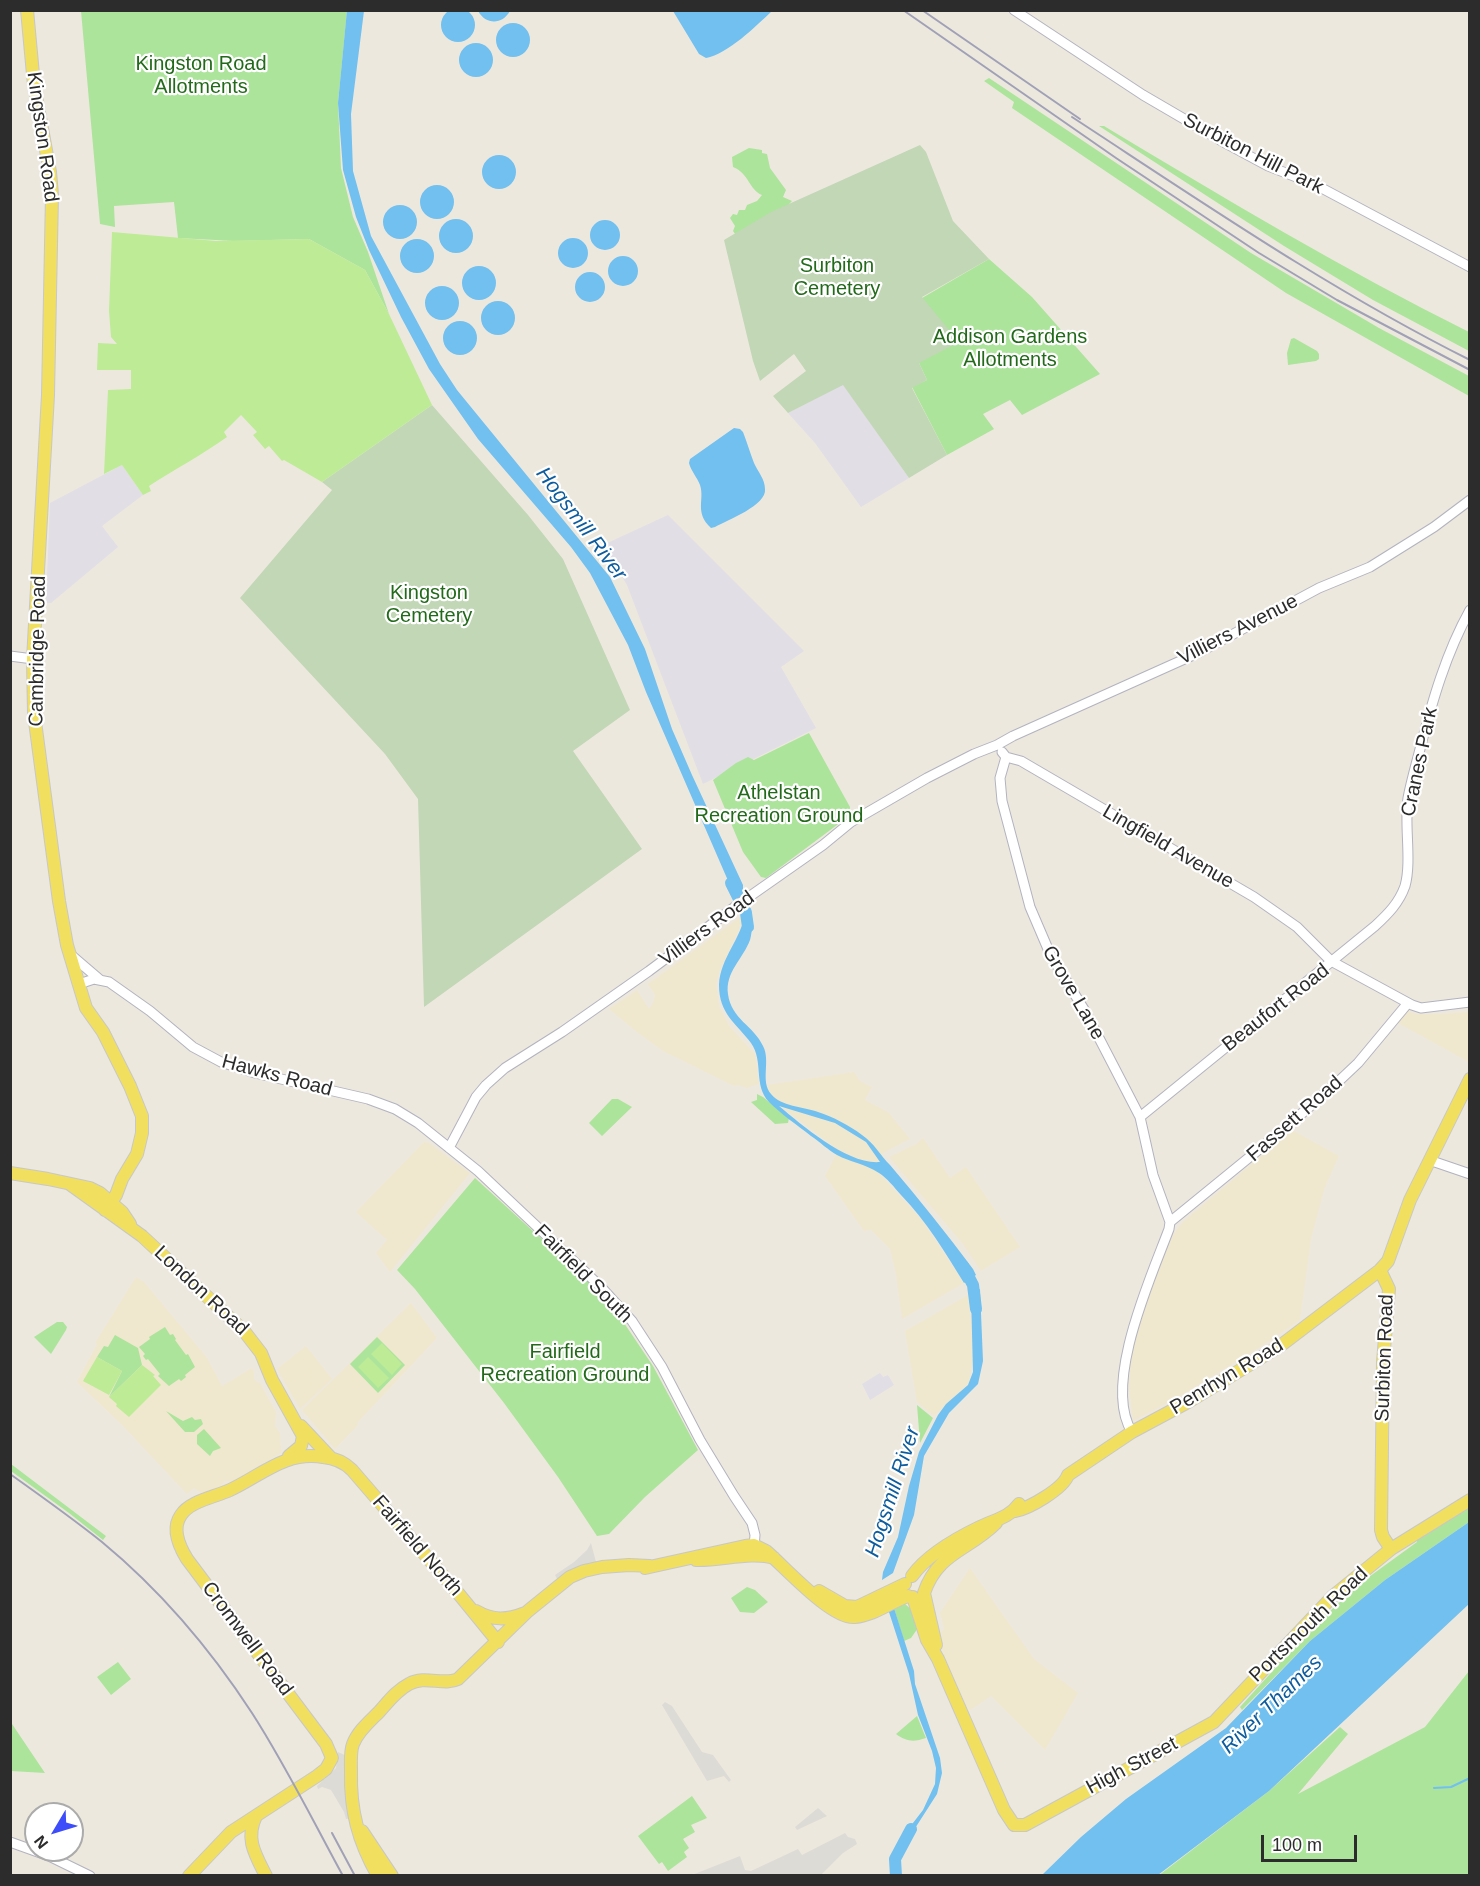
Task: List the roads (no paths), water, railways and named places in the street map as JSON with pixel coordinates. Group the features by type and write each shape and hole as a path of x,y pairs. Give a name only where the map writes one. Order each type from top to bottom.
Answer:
{"main road":[{"name":"Kingston Road","path":"27,10 34,85 52,191 48,373"},
{"name":"Cambridge Road","path":"48,373 33,659 36,735 59,902 69,953 86,1008 99,1026 128,1081 142,1116 141,1141 137,1155 122,1179 112,1186 105,1204"},
{"name":"Surbiton Road","path":"1391,1549 1381,1530 1383,1362 1389,1288 1380,1270 1389,1261 1410,1200 1470,1079"},
{"name":"London Road","path":"12,1174 71,1185 122,1212 134,1230 172,1262 251,1338 296,1420"},
{"name":"Penrhyn Road","path":"917,1593 942,1562 999,1521 1014,1511 1025,1509 1062,1484 1068,1475 1132,1432 1188,1402 1280,1346 1380,1270"},
{"name":"Fairfield North","path":"296,1420 331,1458 352,1470 498,1642"},
{"path":"286,1459 300,1448 303,1442 303,1436 296,1420"},
{"path":"286,1459 308,1455 331,1458"},
{"name":"Cromwell Road","path":"256,1815 326,1769 331,1761 330,1750 186,1559 178,1542 177,1524 181,1514 194,1505 241,1485 286,1459"},
{"name":"Portsmouth Road","path":"1241,1692 1332,1597 1391,1549 1470,1500"},
{"name":"Penrhyn Road","path":"802,1583 851,1607 862,1605 909,1580 919,1568 962,1536 984,1525 999,1521"},
{"path":"378,1875 362,1842 351,1805 351,1756 357,1736 403,1688 412,1682 425,1679 455,1680 498,1642 528,1611 574,1574 629,1565 650,1566 754,1545 830,1607 849,1617 862,1616 917,1593"},
{"path":"687,1560 713,1561 769,1557"},
{"path":"921,1579 917,1593 905,1592 909,1580 921,1579"},
{"name":"High Street","path":"917,1593 938,1659 1005,1810 1014,1825 1029,1823 1212,1723 1241,1692"},
{"path":"468,1605 485,1616 502,1619 512,1618 528,1611"},
{"path":"189,1875 231,1832 256,1815"},
{"path":"256,1815 252,1824 250,1843 266,1875"},
{"path":"357,1825 392,1875"}],"street":[{"name":"Surbiton Hill Park","path":"1014,10 1143,95 1227,144 1268,166 1314,184 1470,267"},
{"name":"Villiers Avenue","path":"997,745 1012,736 1198,653 1319,588 1382,560 1434,527 1470,500"},
{"name":"Cranes Park","path":"1331,961 1390,913 1405,885 1408,798 1426,725 1441,677 1459,630 1470,610"},
{"path":"10,656 33,659"},
{"path":"997,745 1006,757"},
{"name":"Villiers Road","path":"449,1148 476,1097 505,1068 562,1032 649,971 736,906 824,845 851,822 927,778 997,745"},
{"name":"Lingfield Avenue","path":"1006,757 1021,761 1254,897 1297,927 1331,961"},
{"name":"Grove Lane","path":"1006,757 1000,778 1002,801 1030,907 1051,956 1114,1063 1140,1117 1153,1175 1170,1222"},
{"name":"Hawks Road","path":"69,953 100,979 120,989 172,1031 213,1059 255,1073 382,1104 418,1123 449,1148"},
{"name":"Beaufort Road","path":"1140,1117 1331,961 1421,1008 1466,1005"},
{"path":"80,984 90,979 100,979"},
{"name":"Fassett Road","path":"1170,1222 1340,1080 1358,1063 1408,1003"},
{"name":"Fairfield South","path":"449,1148 478,1171 621,1307 662,1367 708,1453 752,1522 755,1535 754,1545"},
{"path":"1429,1160 1470,1174"},
{"path":"1132,1432 1124,1413 1125,1364 1133,1324 1170,1229 1170,1222"},
{"path":"10,1842 49,1856 90,1875"}],"water":[{"path":"458,8 470,13 475,25 470,37 458,42 446,37 441,25 446,13"},
{"path":"347,10 364,11 351,114 353,171 371,236 440,364 457,390 610,577 645,649 672,729 743,885 743,893 736,899 646,692 628,645 590,573 571,547 478,439 429,369 369,250 356,217 343,170 338,103"},
{"path":"478,11 510,11 503,19 494,22 485,19"},
{"path":"673,11 772,11 732,45 706,58 699,54"},
{"path":"513,23 525,28 530,40 525,52 513,57 501,52 496,40 501,28"},
{"path":"476,43 488,48 493,60 488,72 476,77 464,72 459,60 464,48"},
{"path":"499,155 511,160 516,172 511,184 499,189 487,184 482,172 487,160"},
{"path":"437,185 449,190 454,202 449,214 437,219 425,214 420,202 425,190"},
{"path":"400,205 412,210 417,222 412,234 400,239 388,234 383,222 388,210"},
{"path":"456,219 468,224 473,236 468,248 456,253 444,248 439,236 444,224"},
{"path":"605,220 611,221 619,229 619,241 611,249 605,250 599,249 591,241 590,235 591,229 599,221"},
{"path":"573,238 579,239 587,247 587,259 579,267 573,268 567,267 559,259 558,253 559,247 567,239"},
{"path":"417,239 429,244 434,256 429,268 417,273 405,268 400,256 405,244"},
{"path":"623,256 629,257 637,265 637,277 629,285 623,286 617,285 609,277 608,271 609,265 617,257"},
{"path":"479,266 491,271 496,283 491,295 479,300 467,295 462,283 467,271"},
{"path":"590,272 596,273 604,281 604,293 596,301 590,302 584,301 576,293 575,287 576,281 584,273"},
{"path":"442,286 454,291 459,303 454,315 442,320 430,315 425,303 430,291"},
{"path":"498,301 510,306 515,318 510,330 498,335 486,330 481,318 486,306"},
{"path":"460,321 472,326 477,338 472,350 460,355 448,350 443,338 448,326"},
{"path":"734,428 743,432 754,463 764,482 764,495 760,501 746,511 711,528 703,517 700,485 689,463 690,459"},
{"path":"751,908 751,936 729,979 728,994 733,1010 763,1046 768,1089 780,1101 835,1119 866,1138 922,1203 973,1269 976,1275 964,1283 927,1227 888,1180 874,1170 830,1151 779,1111 764,1095 755,1050 725,1011 720,995 720,975 740,931 745,913","holes":["779,1106 835,1123 866,1142 880,1162 867,1161 840,1151 826,1143"]},
{"path":"980,1289 983,1361 978,1384 949,1413 924,1456 914,1515 893,1573 882,1580 883,1572 898,1537 919,1452 938,1415 946,1404 968,1385 973,1372 971,1294"},
{"name":"River Thames","path":"1469,1522 1469,1604 1269,1791 1158,1875 1042,1875 1081,1837 1126,1799 1226,1728 1310,1641 1385,1580"},
{"path":"894,1608 914,1671 915,1684 940,1758 942,1773 937,1794 912,1833 906,1832 923,1810 935,1784 936,1768 918,1715 909,1674 888,1609"}],"waterway":[{"name":"Hogsmill River","path":"731,883 746,913 748,927"},
{"name":"Hogsmill River","path":"963,1266 973,1285 976,1309"},
{"path":"1434,1788 1451,1787 1470,1778"},
{"name":"Hogsmill River","path":"896,1876 895,1859 911,1829"}],"railway":[{"path":"903,10 1116,158 1259,253 1337,300 1470,370"},
{"path":"922,10 1080,119"},
{"path":"1072,117 1317,275 1470,360"},
{"path":"10,1474 102,1542 144,1580 202,1644 264,1732 343,1876"},
{"path":"332,1833 355,1876"}],"park label":[{"name":"Kingston Road Allotments","path":"201,76"},
{"name":"Surbiton Cemetery","path":"837,278"},
{"name":"Addison Gardens Allotments","path":"1010,348"},
{"name":"Kingston Cemetery","path":"429,604"},
{"name":"Athelstan Recreation Ground","path":"779,804"},
{"name":"Fairfield Recreation Ground","path":"565,1364"}]}
